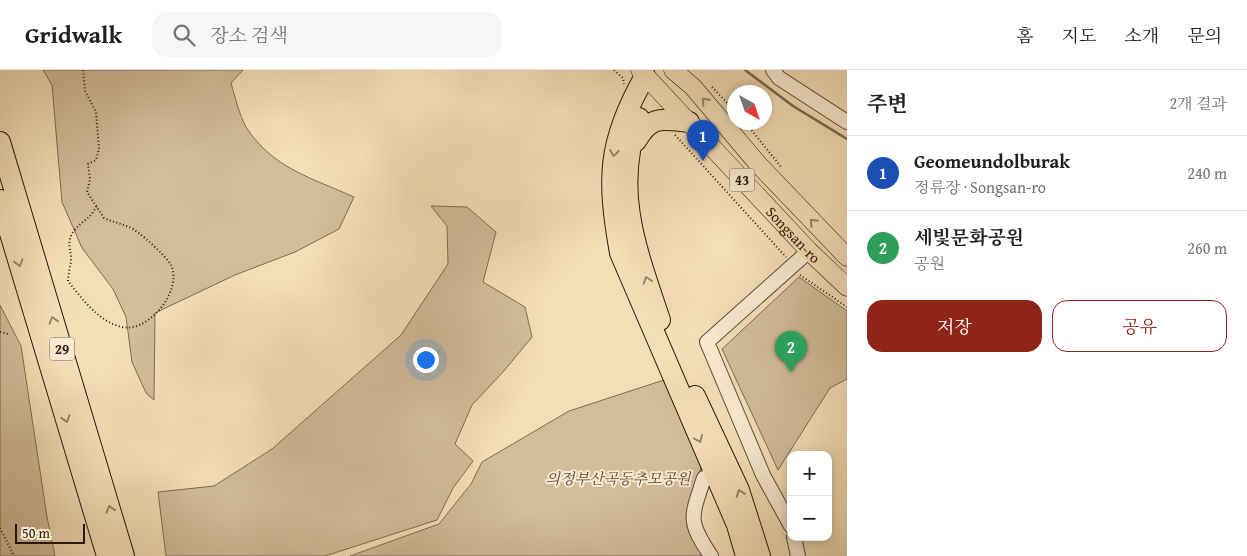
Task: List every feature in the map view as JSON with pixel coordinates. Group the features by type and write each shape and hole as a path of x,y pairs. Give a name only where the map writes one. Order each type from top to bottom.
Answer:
{"highway":[{"path":"644,72 615,144 611,182 613,212 620,253 737,525 746,556"},
{"path":"644,72 645,100 632,137 627,167 632,233 661,322 739,490 760,556"},
{"path":"627,167 636,142 645,126 655,121 664,120 689,122"},
{"name":"29","path":"0,142 124,556"},
{"name":"29","path":"0,200 107,556"}],"main road":[{"name":"Songsan-ro","path":"673,70 693,88 758,164 847,257"},
{"name":"Songsan-ro","path":"644,72 809,251 847,287"}],"street":[{"path":"773,70 779,78 847,122"},
{"path":"787,519 763,475 707,342 809,251"},
{"path":"704,478 692,515 694,530 711,556"},
{"path":"795,541 798,556"}],"path":[{"path":"83,70 85,91 96,112 99,150 96,160 88,164 90,179 87,192 97,204 104,218 135,231 167,260 173,271 170,289 160,308 148,322 136,327 123,327 104,319 84,301 68,281 71,260 68,252 71,236 77,227 92,216 97,204"},
{"path":"614,70 623,78 626,90 635,95"},
{"path":"708,83 727,103"},
{"path":"664,120 670,130 785,255 791,267 847,307"},
{"path":"0,332 8,334"},
{"path":"0,528 14,556"}],"green space":[{"path":"43,70 243,70 231,83 246,127 256,141 268,153 294,170 354,197 339,229 295,252 235,275 155,313 154,400 146,393 132,362 126,317 113,289 82,248 62,202 52,85"},
{"path":"431,206 467,207 496,232 483,282 525,307 532,337 472,405 455,444 473,461 453,488 437,520 325,556 166,556 158,492 214,486 272,449 401,335 448,264 447,226"},
{"path":"799,277 847,311 847,379 830,388 790,451 787,451 787,456 778,470 722,349"},
{"path":"0,305 21,346 47,517 55,556 0,556"},
{"name":"의정부산곡동추모공원","path":"664,380 701,467 687,527 706,556 350,556 439,524 471,484 482,462 569,411"}],"waterway":[{"path":"745,70 793,106 847,139"}],"place":[{"name":"Geomeundolburak","path":"703,161"},
{"name":"세빛문화공원","path":"791,372"}]}
